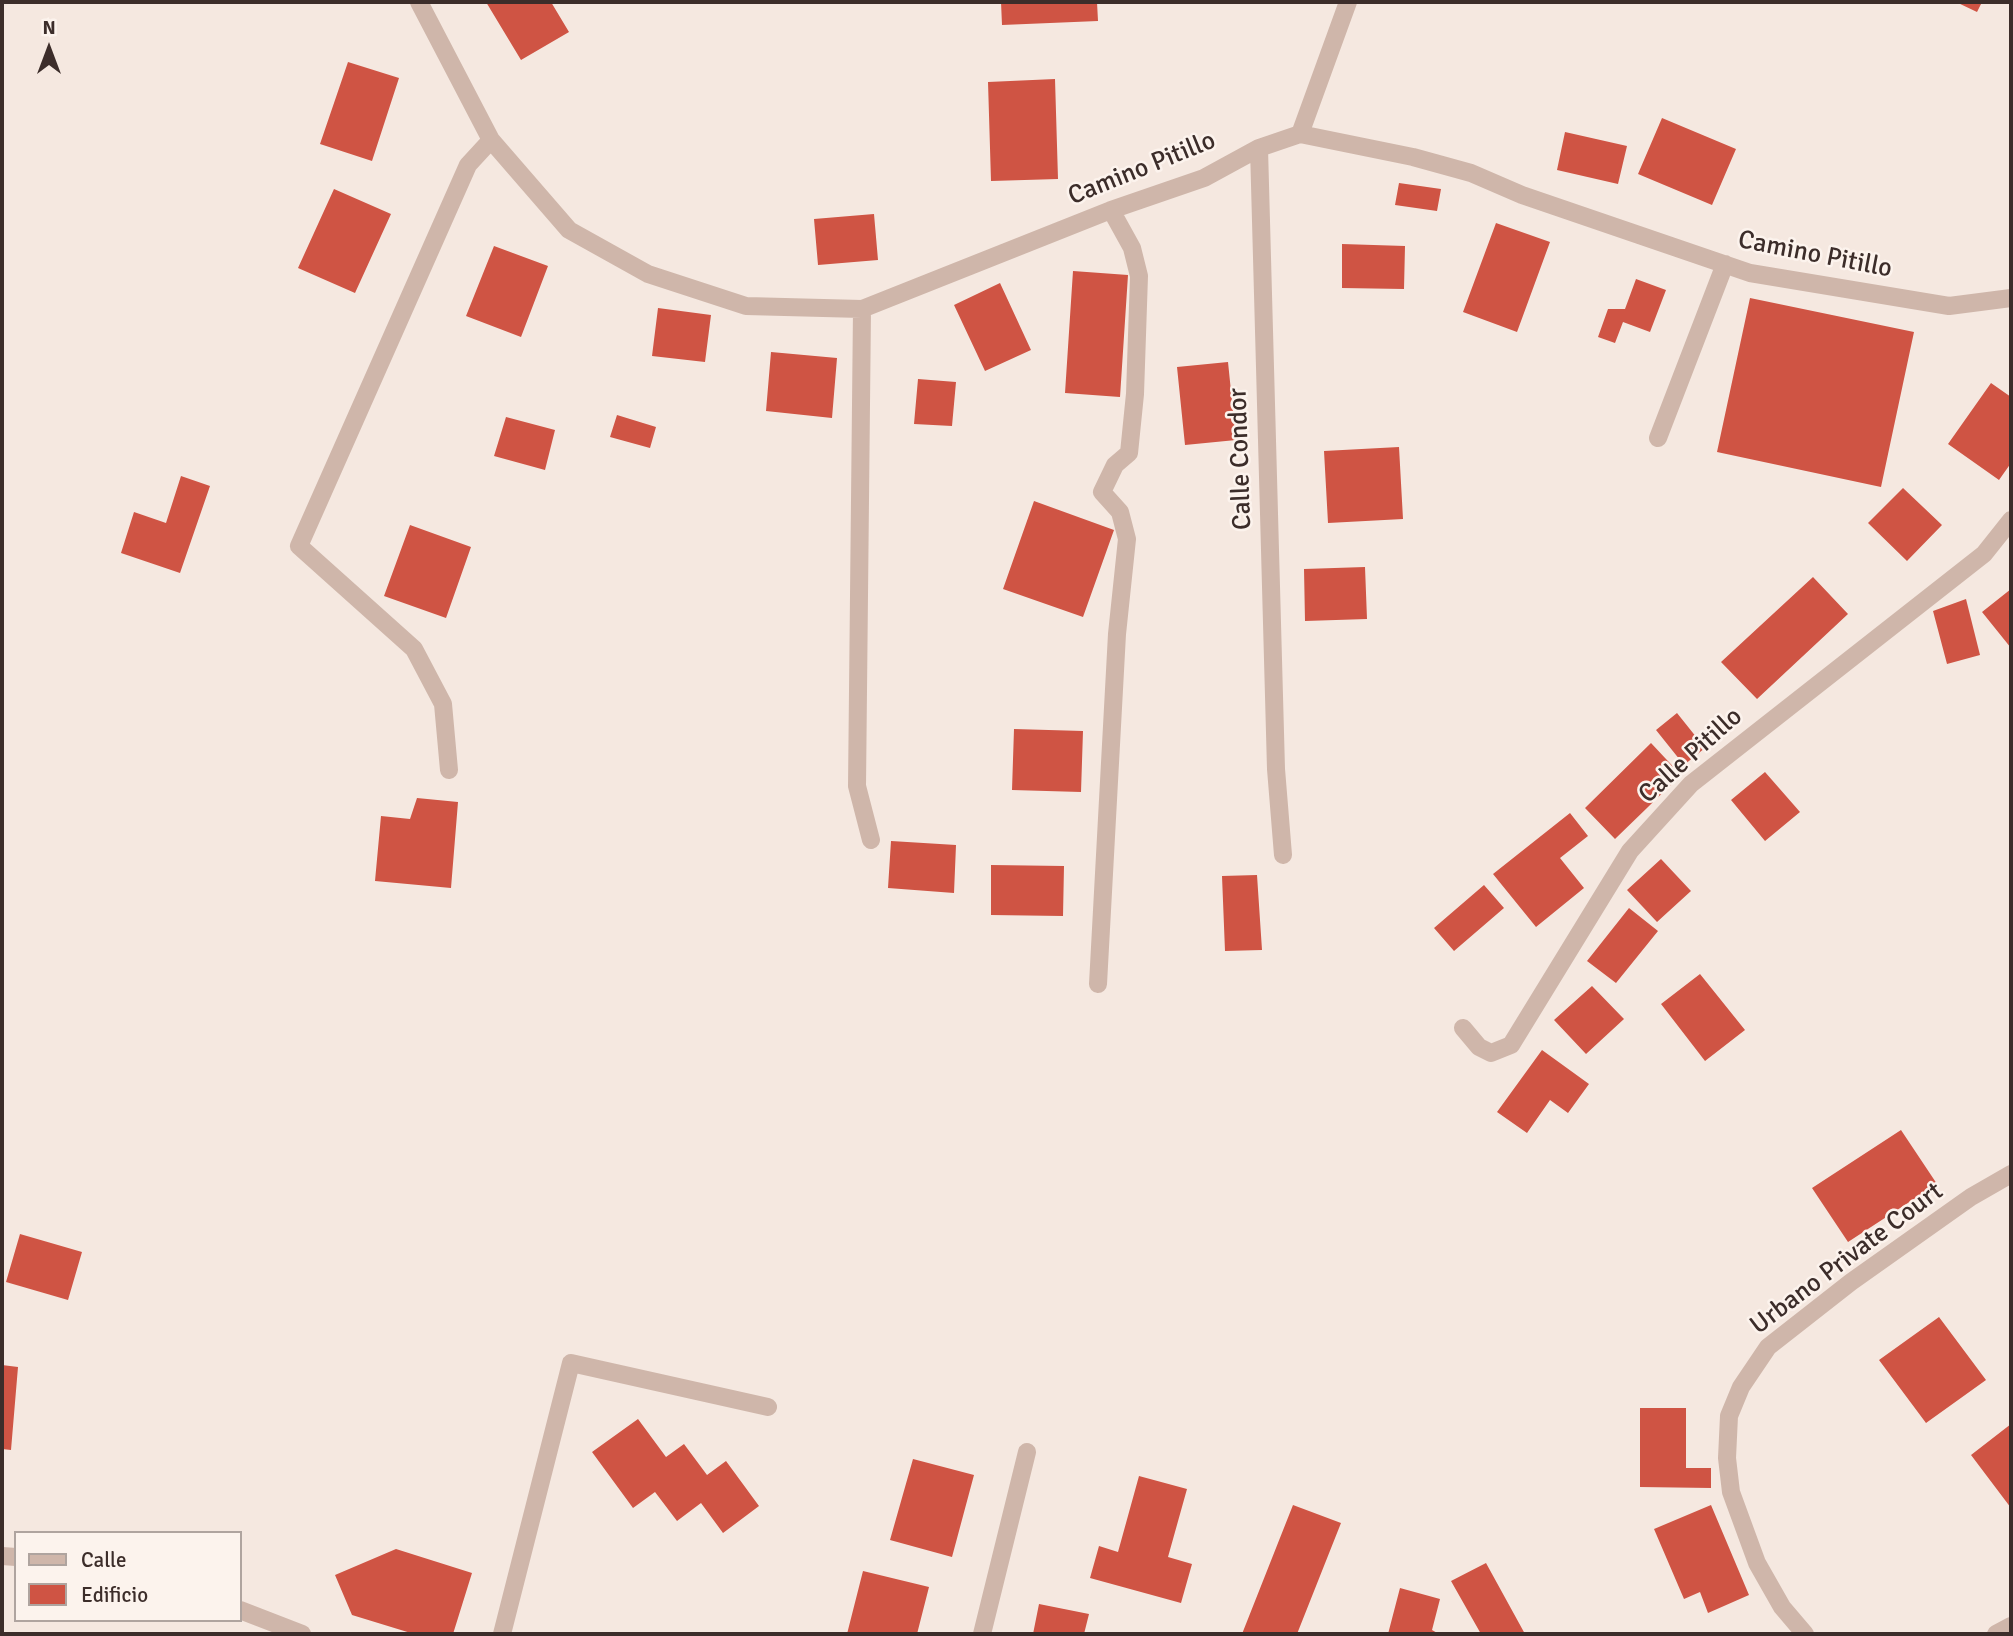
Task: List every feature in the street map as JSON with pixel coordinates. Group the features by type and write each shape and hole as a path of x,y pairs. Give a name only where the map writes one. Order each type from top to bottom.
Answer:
{"street":[{"name":"Camino Pitillo","path":"419,2 491,140 569,230 649,274 746,306 862,309 1111,210 1204,178 1259,148 1300,134 1471,173 1522,195 1750,273 1949,306 2011,298"},
{"path":"1300,134 1348,2"},
{"path":"449,770 443,704 414,649 299,546 468,165 491,140"},
{"name":"Calle Condor","path":"1259,148 1276,769 1283,855"},
{"path":"1098,984 1117,634 1127,539 1120,512 1102,492 1115,465 1129,453 1135,394 1139,276 1132,248 1111,210"},
{"path":"1658,438 1725,264"},
{"path":"862,309 856,786 871,840"},
{"name":"Calle Pitillo","path":"1463,1028 1479,1047 1491,1053 1511,1045 1630,851 1691,784 1984,554 2011,520"},
{"name":"Urbano Private Court","path":"1805,1634 1782,1607 1756,1563 1731,1492 1727,1458 1729,1416 1741,1387 1768,1347 1851,1282 1971,1197 2011,1174"},
{"path":"502,1634 571,1363 768,1407"},
{"path":"982,1634 1027,1452"},
{"path":"242,1611 302,1634"},
{"path":"1996,1634 2011,1626"}],"building":[{"path":"486,2 551,2 569,32 521,60"},
{"path":"1001,2 1097,2 1098,21 1002,25"},
{"path":"1956,2 1982,2 1977,12"},
{"path":"348,62 399,78 372,161 320,144"},
{"path":"1055,79 1058,179 991,181 988,82"},
{"path":"1662,118 1736,149 1712,205 1638,174"},
{"path":"1565,132 1627,146 1618,184 1557,170"},
{"path":"1399,183 1441,189 1437,211 1395,205"},
{"path":"334,189 391,214 355,293 298,268"},
{"path":"874,214 878,260 818,265 814,219"},
{"path":"1496,223 1550,242 1517,332 1463,312"},
{"path":"1342,244 1405,246 1404,289 1342,288"},
{"path":"494,246 548,266 521,337 466,316"},
{"path":"1073,271 1128,275 1120,397 1065,393"},
{"path":"1636,279 1666,290 1650,332 1623,322 1615,343 1598,337 1608,309 1625,309"},
{"path":"1000,283 1031,350 985,371 954,305"},
{"path":"1750,298 1914,332 1881,487 1717,452"},
{"path":"658,308 711,315 705,362 652,356"},
{"path":"771,352 837,358 832,418 766,411"},
{"path":"1228,362 1236,440 1185,445 1177,367"},
{"path":"918,379 956,382 952,426 914,424"},
{"path":"1991,383 2011,397 2011,463 1999,480 1948,444"},
{"path":"617,415 656,427 650,448 610,437"},
{"path":"506,417 555,430 545,470 494,456"},
{"path":"1399,447 1403,519 1328,523 1324,451"},
{"path":"181,476 210,486 180,573 121,553 134,512 166,523"},
{"path":"1903,488 1942,525 1907,561 1868,523"},
{"path":"1034,501 1114,530 1083,617 1003,589"},
{"path":"410,525 471,547 446,618 384,596"},
{"path":"1365,567 1367,619 1305,621 1304,569"},
{"path":"1813,577 1848,614 1757,699 1721,662"},
{"path":"2011,589 2011,648 1982,612"},
{"path":"1966,599 1980,655 1947,664 1933,611"},
{"path":"1677,713 1705,748 1684,765 1656,730"},
{"path":"1014,729 1083,731 1081,792 1012,790"},
{"path":"1651,743 1681,775 1615,839 1585,808"},
{"path":"1765,772 1800,812 1765,841 1731,800"},
{"path":"417,798 458,802 451,888 375,881 381,816 410,819"},
{"path":"1570,813 1588,836 1560,858 1584,888 1536,927 1493,874"},
{"path":"891,841 956,845 954,893 888,888"},
{"path":"1661,859 1691,891 1657,922 1627,890"},
{"path":"991,865 1064,866 1063,916 991,915"},
{"path":"1257,875 1262,950 1225,951 1222,876"},
{"path":"1484,885 1504,908 1454,951 1434,928"},
{"path":"1629,908 1658,931 1616,983 1587,961"},
{"path":"1700,974 1745,1030 1705,1061 1661,1004"},
{"path":"1592,986 1624,1019 1586,1054 1554,1020"},
{"path":"1542,1050 1589,1084 1568,1113 1550,1100 1527,1133 1497,1112"},
{"path":"1901,1130 1937,1184 1848,1242 1812,1188"},
{"path":"20,1234 82,1252 68,1300 6,1282"},
{"path":"1939,1317 1986,1380 1926,1423 1879,1360"},
{"path":"2,1365 18,1367 11,1450 2,1449"},
{"path":"1640,1408 1686,1408 1686,1468 1711,1468 1711,1488 1640,1487"},
{"path":"638,1419 666,1457 684,1444 707,1475 726,1461 759,1506 723,1533 701,1503 677,1521 655,1492 633,1508 592,1452"},
{"path":"2011,1424 2011,1508 1971,1455"},
{"path":"913,1459 974,1475 952,1557 890,1540"},
{"path":"1139,1476 1187,1489 1168,1557 1192,1564 1181,1603 1090,1578 1099,1546 1118,1552"},
{"path":"1293,1505 1341,1523 1297,1634 1242,1634"},
{"path":"1711,1505 1749,1595 1708,1613 1700,1592 1684,1599 1654,1529"},
{"path":"396,1549 472,1573 453,1634 414,1634 352,1615 335,1575"},
{"path":"1486,1563 1525,1634 1481,1634 1451,1581"},
{"path":"863,1571 929,1587 917,1634 847,1634"},
{"path":"1400,1588 1440,1599 1432,1630 1439,1634 1388,1634"},
{"path":"1039,1604 1089,1614 1084,1634 1033,1634"}]}
